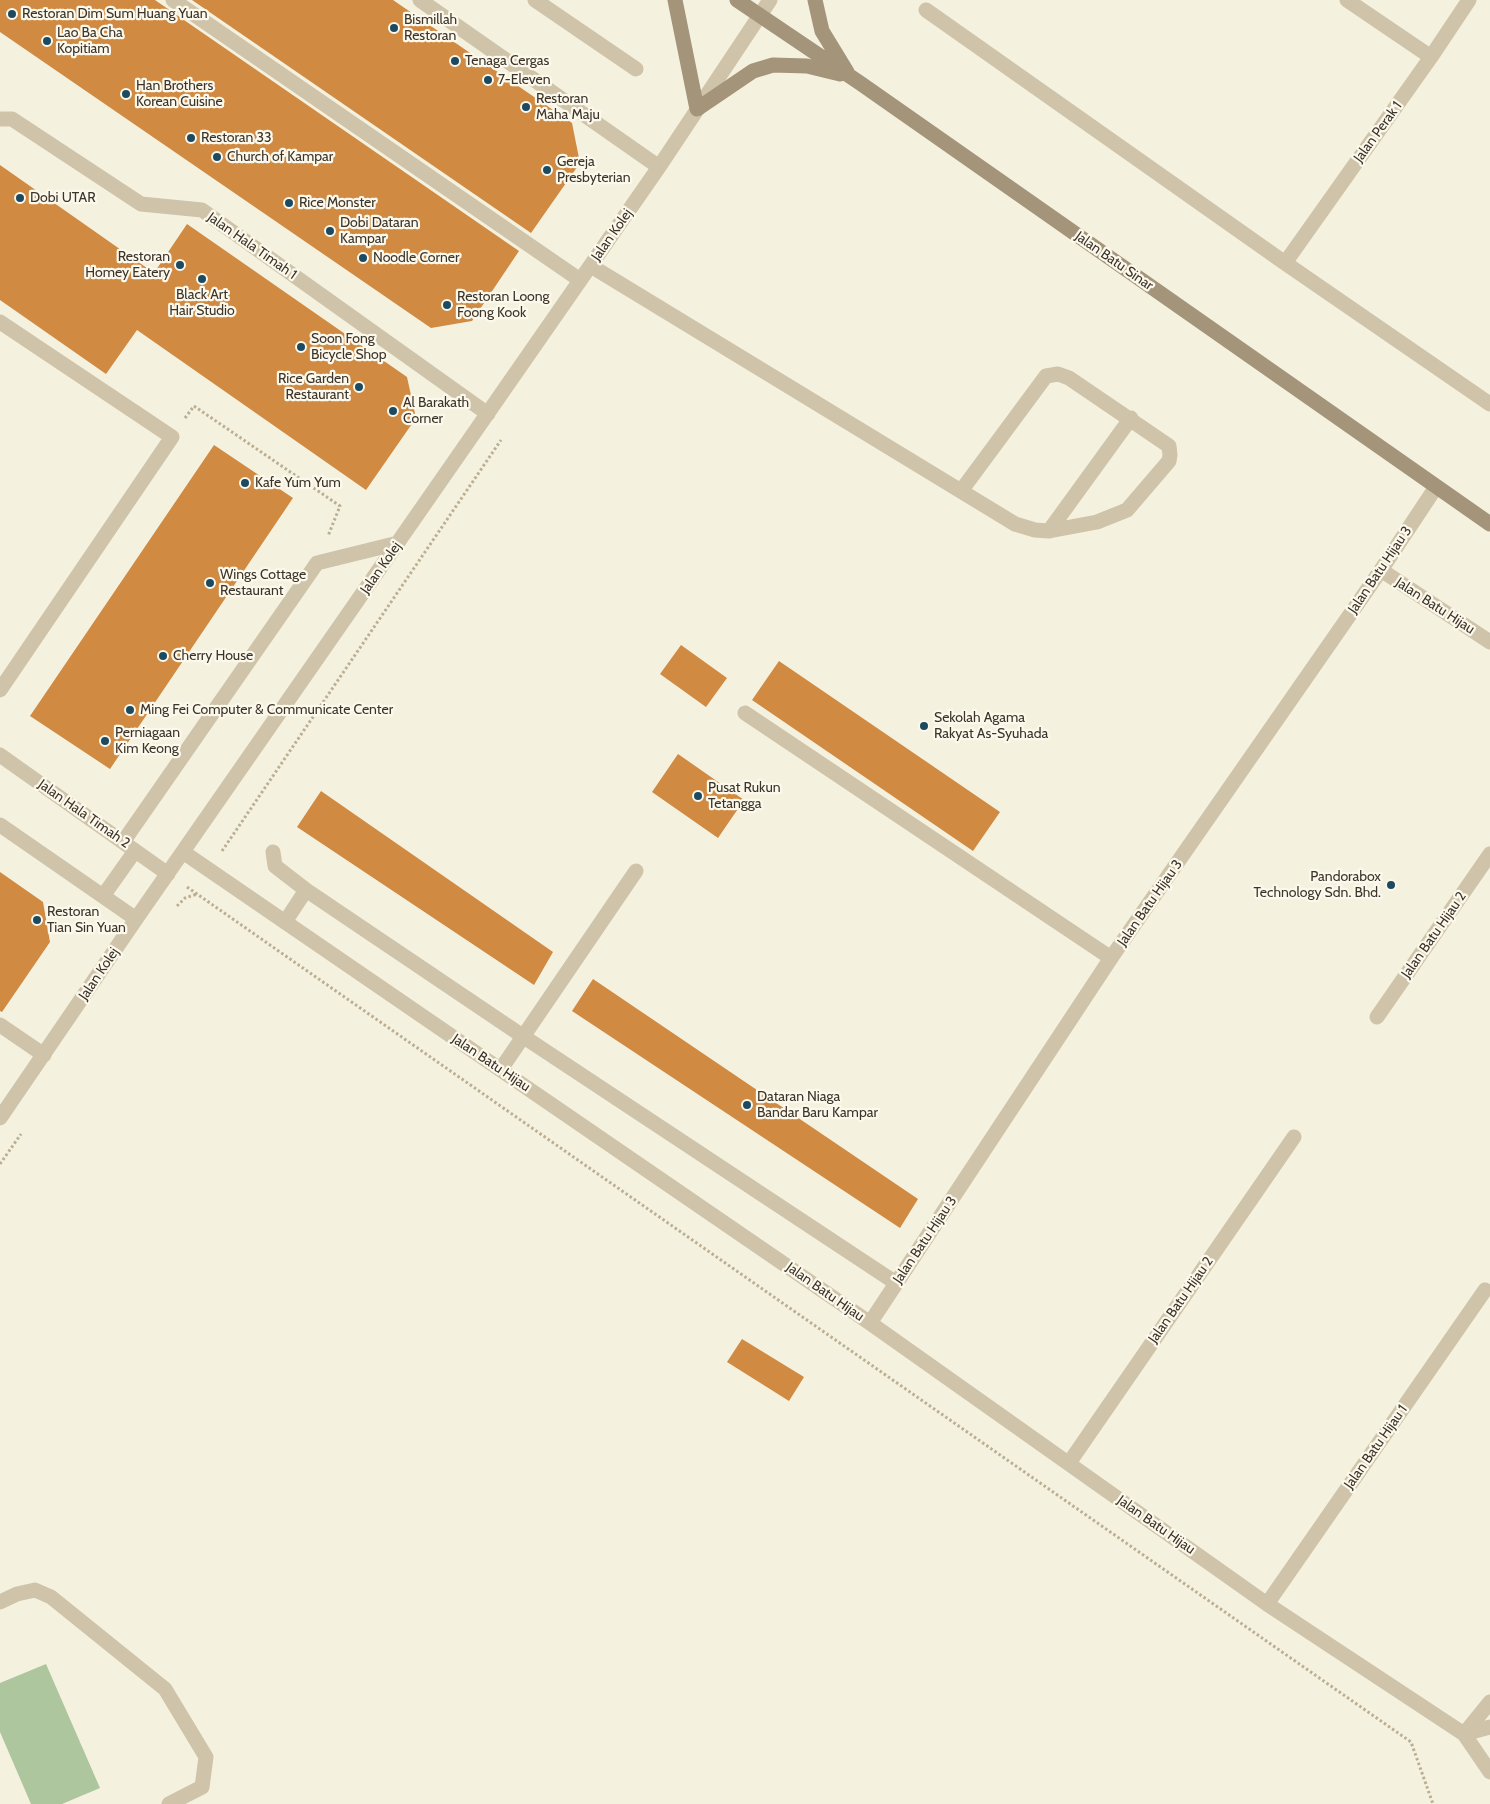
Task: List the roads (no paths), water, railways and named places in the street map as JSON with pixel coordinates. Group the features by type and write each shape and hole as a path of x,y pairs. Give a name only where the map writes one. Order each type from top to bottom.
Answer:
{"street":[{"path":"173,0 580,280"},
{"path":"420,0 659,167"},
{"path":"535,0 636,69"},
{"path":"675,0 697,109 753,72 773,65 807,66 849,76"},
{"name":"Jalan Batu Sinar","path":"737,0 849,76 1490,524"},
{"name":"Jalan Kolej","path":"0,1118 136,919 591,266 770,0"},
{"path":"815,0 822,31 849,76"},
{"path":"1347,0 1432,57"},
{"name":"Jalan Perak 1","path":"1285,263 1432,57 1469,0"},
{"path":"926,10 1285,263 1489,400"},
{"name":"Jalan Hala Timah 1","path":"0,119 12,119 141,204 202,210 488,414"},
{"path":"591,266 1015,524 1049,532 1097,522 1127,510 1169,460 1170,446 1070,378 1058,374 1046,376 961,491"},
{"path":"0,322 172,437 0,690"},
{"path":"1049,532 1131,418"},
{"name":"Jalan Batu Hijau 3","path":"870,1323 1111,958 1381,570 1436,487"},
{"path":"123,842 317,563 398,543"},
{"name":"Jalan Batu Hijau","path":"1381,570 1490,642"},
{"path":"745,713 1111,958"},
{"name":"Jalan Hala Timah 2","path":"0,755 168,874"},
{"path":"0,825 136,919"},
{"path":"103,896 136,851"},
{"name":"Jalan Batu Hijau","path":"183,852 870,1323 1267,1604 1464,1734 1490,1772"},
{"path":"273,852 275,866 306,890 896,1283"},
{"name":"Jalan Batu Hijau 2","path":"1378,1017 1490,854"},
{"path":"501,1070 636,871"},
{"path":"285,922 306,890"},
{"path":"0,1025 44,1055"},
{"name":"Jalan Batu Hijau 2","path":"1069,1463 1294,1137"},
{"name":"Jalan Batu Hijau 1","path":"1267,1604 1485,1290"},
{"path":"0,1602 17,1594 35,1590 51,1597 165,1690 206,1758 202,1787 169,1804"},
{"path":"1464,1734 1490,1702"},
{"path":"1464,1734 1490,1727"}],"place":[{"name":"Restoran Dim Sum Huang Yuan","path":"12,14"},
{"name":"Bismillah Restoran","path":"394,28"},
{"name":"Lao Ba Cha Kopitiam","path":"47,41"},
{"name":"Tenaga Cergas","path":"455,61"},
{"name":"7-Eleven","path":"488,80"},
{"name":"Han Brothers Korean Cuisine","path":"126,94"},
{"name":"Restoran Maha Maju","path":"526,107"},
{"name":"Restoran 33","path":"191,138"},
{"name":"Church of Kampar","path":"217,157"},
{"name":"Gereja Presbyterian","path":"547,170"},
{"name":"Dobi UTAR","path":"20,198"},
{"name":"Rice Monster","path":"289,203"},
{"name":"Dobi Dataran Kampar","path":"330,231"},
{"name":"Noodle Corner","path":"363,258"},
{"name":"Restoran Homey Eatery","path":"180,265"},
{"name":"Black Art Hair Studio","path":"202,279"},
{"name":"Restoran Loong Foong Kook","path":"447,305"},
{"name":"Soon Fong Bicycle Shop","path":"301,347"},
{"name":"Rice Garden Restaurant","path":"359,387"},
{"name":"Al Barakath Corner","path":"393,411"},
{"name":"Kafe Yum Yum","path":"245,483"},
{"name":"Wings Cottage Restaurant","path":"210,583"},
{"name":"Cherry House","path":"163,656"},
{"name":"Ming Fei Computer & Communicate Center","path":"130,710"},
{"name":"Sekolah Agama Rakyat As-Syuhada","path":"924,726"},
{"name":"Perniagaan Kim Keong","path":"105,741"},
{"name":"Pusat Rukun Tetangga","path":"698,796"},
{"name":"Pandorabox Technology Sdn. Bhd.","path":"1391,885"},
{"name":"Restoran Tian Sin Yuan","path":"37,920"},
{"name":"Dataran Niaga Bandar Baru Kampar","path":"747,1105"}]}
